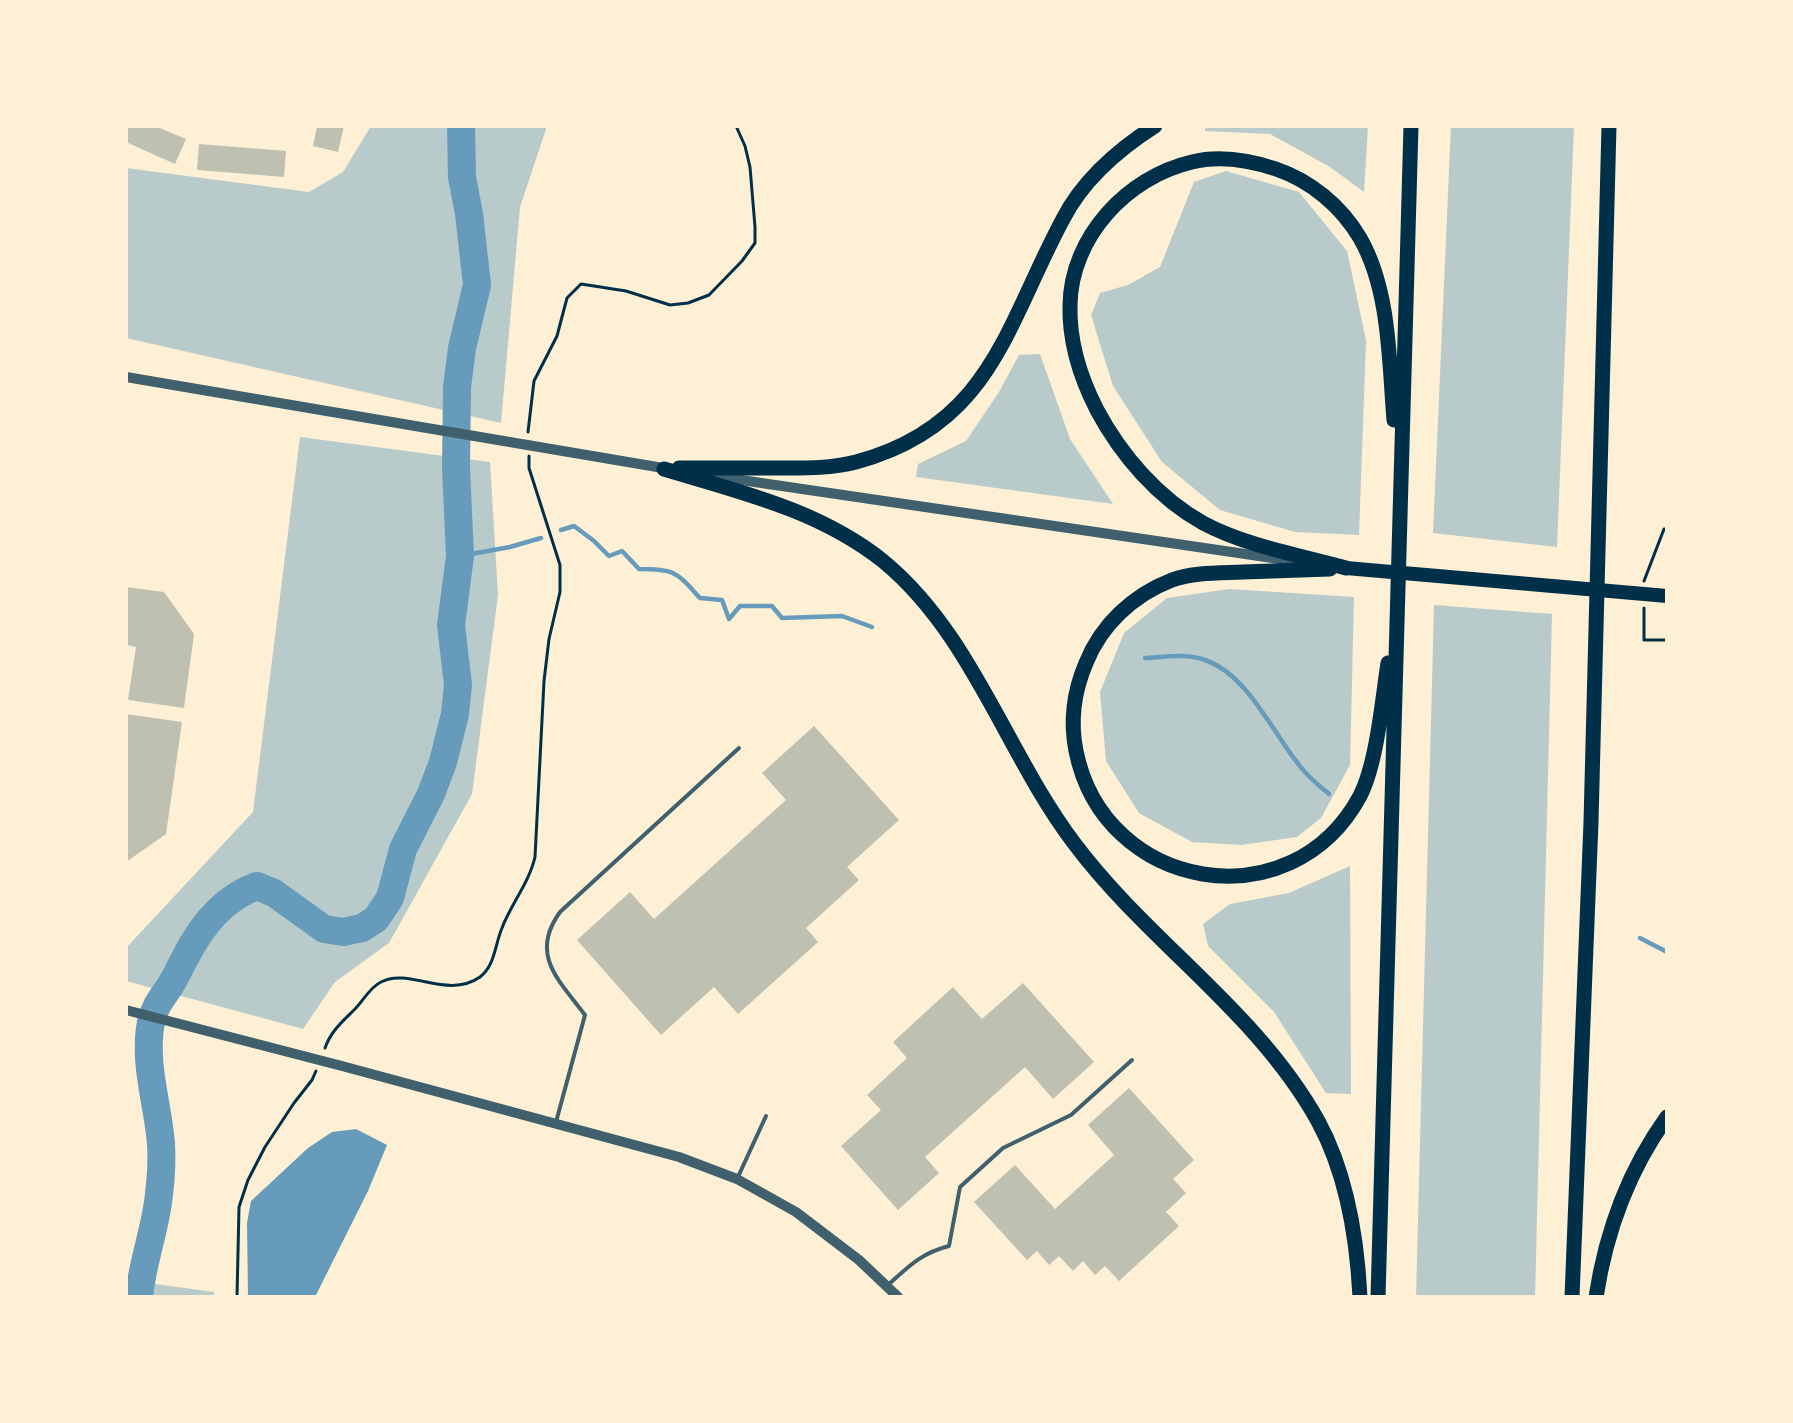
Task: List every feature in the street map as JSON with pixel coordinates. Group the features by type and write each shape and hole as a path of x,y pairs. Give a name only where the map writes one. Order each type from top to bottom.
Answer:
{"highway":[{"path":"664,469 820,467 855,462 892,449 927,430 956,407 982,378 1012,327 1063,218 1081,191 1129,142 1155,126"},
{"path":"1378,1297 1411,126"},
{"path":"1572,1297 1591,822 1609,126"},
{"path":"1346,568 1227,535 1200,521 1149,481 1125,455 1105,425 1090,397 1078,366 1071,336 1070,302 1073,278 1081,253 1111,209 1131,190 1155,175 1185,164 1215,159 1237,160 1261,164 1306,182 1346,217 1360,238 1371,262 1385,315 1400,497"},
{"path":"664,469 788,507 846,535 883,561 914,591 936,617 958,650 1047,804 1073,843 1140,919 1246,1023 1297,1086 1319,1123 1338,1169 1349,1206 1357,1252 1360,1297"},
{"path":"1346,568 1204,573 1173,580 1150,590 1109,624 1091,651 1081,674 1074,703 1073,736 1079,764 1089,791 1102,813 1120,834 1138,849 1162,862 1191,872 1216,876 1242,876 1267,872 1290,864 1314,850 1329,837 1347,818 1361,795 1369,773 1398,601"},
{"path":"1596,1297 1609,1234 1620,1202 1636,1168 1667,1118"}],"main road":[{"path":"1346,568 1667,596"}],"street":[{"path":"126,378 664,469 1346,568"},
{"path":"126,1010 679,1157 736,1179 796,1212 859,1260 898,1297"}],"lane":[{"path":"555,1123 585,1015 555,973 547,957 545,944 552,923 560,912 739,748"},
{"path":"887,1285 919,1257 932,1250 949,1246 960,1187 1003,1148 1071,1114 1132,1060"},
{"path":"736,1179 766,1116"}],"path":[{"path":"527,437 534,381 557,336 567,298 582,284 626,291 670,305 688,303 709,295 742,261 754,243 750,167 736,126"},
{"path":"321,1058 334,1029 381,982 396,979 442,986 464,985 488,970 501,930 516,897 531,873 535,857 544,681 549,639 560,592 560,565 529,468 528,447"},
{"path":"237,1297 236,1252 239,1207 248,1179 265,1147 312,1080 316,1069"}],"shaded area":[{"path":"371,126 547,126 520,207 501,423 126,338 126,168 309,192 343,172"},
{"path":"1205,126 1368,126 1364,192 1330,167 1270,134 1205,131"},
{"path":"1451,126 1574,126 1557,547 1433,533"},
{"path":"1226,171 1299,192 1347,251 1366,340 1359,535 1295,532 1220,510 1162,462 1113,386 1091,315 1100,293 1128,285 1160,267 1194,182"},
{"path":"1040,354 1070,439 1113,504 916,477 918,464 966,441 999,392 1019,355"},
{"path":"300,437 490,462 498,595 472,794 389,943 335,982 303,1029 126,981 126,948 253,812"},
{"path":"1229,589 1354,597 1350,765 1321,818 1297,837 1241,845 1192,842 1139,813 1106,761 1100,692 1124,633 1167,598"},
{"path":"1434,605 1552,614 1535,1297 1416,1297"},
{"path":"1350,866 1351,1094 1326,1093 1274,1012 1208,946 1203,924 1230,904 1289,893"},
{"path":"126,1280 214,1292 214,1297 126,1297"}],"water":[{"path":"356,1129 387,1145 368,1191 315,1297 248,1297 247,1223 251,1201 308,1148 332,1132"}],"building":[{"path":"126,126 155,126 186,139 175,164 126,142"},
{"path":"317,126 344,126 338,152 313,146"},
{"path":"199,144 286,151 284,177 197,170"},
{"path":"126,587 164,592 194,634 184,708 128,700 136,647 126,645"},
{"path":"126,714 182,722 166,834 126,862"},
{"path":"814,726 899,820 847,867 859,880 806,928 818,942 738,1014 714,987 661,1035 577,940 630,892 654,919 786,800 762,773"},
{"path":"1023,983 1094,1062 1053,1099 1025,1067 925,1157 939,1173 898,1210 841,1146 881,1110 867,1095 907,1058 893,1042 953,987 982,1019"},
{"path":"1129,1088 1194,1160 1173,1179 1186,1193 1166,1212 1179,1226 1119,1281 1105,1266 1095,1275 1083,1261 1073,1271 1059,1256 1049,1265 1037,1251 1027,1260 974,1202 1015,1165 1055,1209 1114,1155 1088,1125"}],"waterway":[{"path":"139,1297 155,1220 161,1175 161,1144 149,1053 151,1022 154,1012 191,946 214,914 234,898 257,886 274,893 324,929 343,932 362,928 376,919 390,898 403,849 431,794 443,762 455,714 458,685 451,625 460,556 456,468 457,387 462,348 477,285 469,214 462,177 461,126"},
{"path":"561,530 574,526 609,556 622,551 639,569 668,571 680,577 700,598 722,600 729,619 740,606 772,606 782,618 842,616 872,627"},
{"path":"460,556 510,547 541,538"},
{"path":"1145,658 1190,657 1205,660 1220,667 1246,691 1302,769 1329,794"},
{"path":"1640,938 1667,952"}]}
